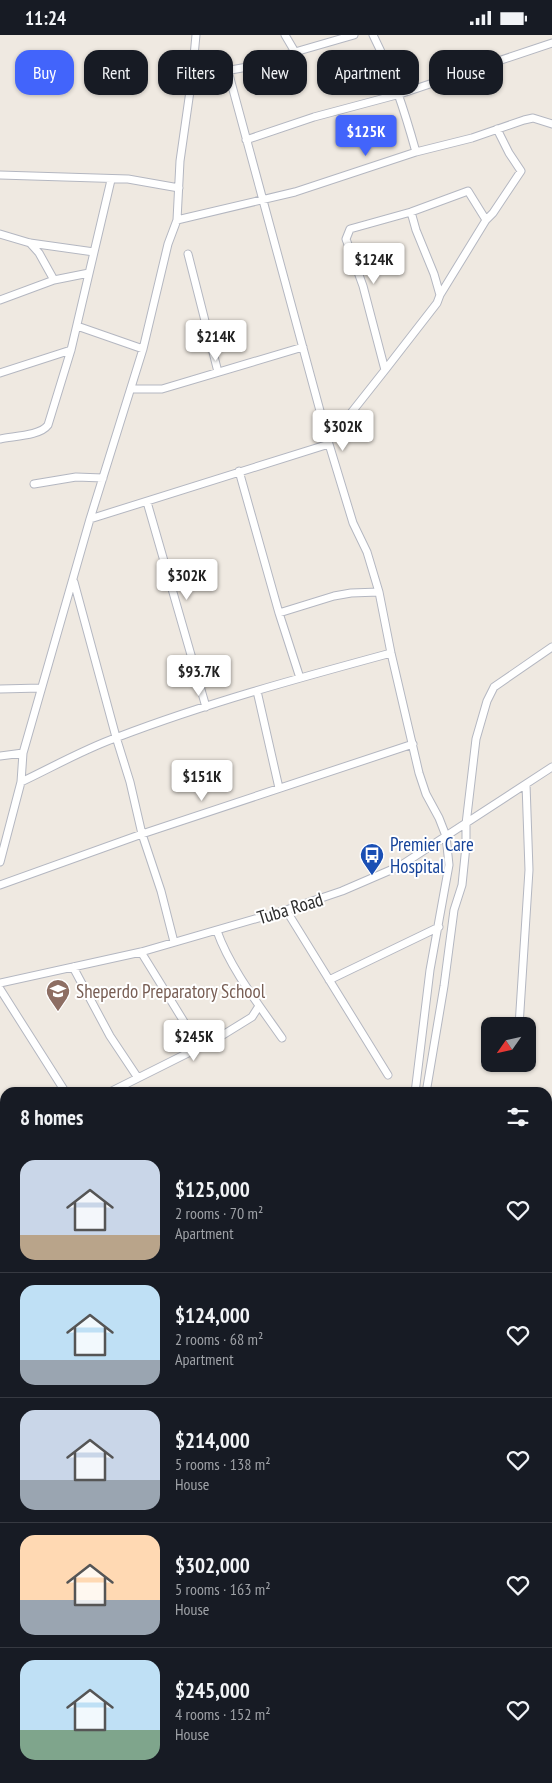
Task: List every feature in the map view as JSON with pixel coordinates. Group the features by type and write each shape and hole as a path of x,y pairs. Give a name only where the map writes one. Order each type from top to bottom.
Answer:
{"street":[{"path":"195,50 196,35"},
{"path":"285,35 294,50"},
{"path":"302,50 354,35"},
{"path":"373,35 381,50"},
{"path":"419,88 552,43"},
{"path":"233,90 329,444 352,523 367,552 379,592 391,653 426,795 439,818 446,836 449,865 439,927 435,936 416,1087"},
{"path":"0,863 2,846 21,781 23,753 90,519 143,349 168,244 177,220 182,138 189,95"},
{"path":"246,141 314,117 396,95"},
{"path":"400,95 416,152"},
{"path":"177,220 295,192 416,152 451,144 533,118 552,124"},
{"path":"326,432 351,413 437,303 486,220 494,213 521,171 497,129"},
{"path":"0,175 142,181 179,188"},
{"path":"0,439 38,433 48,425 71,350 112,180"},
{"path":"385,370 363,286 346,239 350,229 411,212 468,191 486,220"},
{"path":"411,212 440,295"},
{"path":"0,233 30,243 94,252"},
{"path":"30,243 39,253 54,280"},
{"path":"188,254 218,372"},
{"path":"0,299 54,280 89,273"},
{"path":"77,326 143,349"},
{"path":"131,389 162,389 302,347"},
{"path":"0,373 71,350"},
{"path":"90,519 146,503 239,471 329,444"},
{"path":"239,471 279,613 300,678"},
{"path":"34,484 76,477 103,478"},
{"path":"146,503 206,707"},
{"path":"74,580 130,782 142,834 161,891 174,942"},
{"path":"279,613 334,596 379,592"},
{"path":"427,1087 444,986 454,910 462,885 466,823 476,739 487,701 494,687 552,647"},
{"path":"21,781 116,737 257,691 391,653"},
{"path":"0,689 41,688"},
{"path":"257,691 279,788"},
{"path":"0,885 142,834 413,744"},
{"path":"0,756 23,753"},
{"name":"Tuba Road","path":"0,983 141,952 217,931 286,910 372,880 400,866 552,767"},
{"path":"520,1017 529,870 526,783"},
{"path":"286,910 388,1075"},
{"path":"329,980 439,927"},
{"path":"217,931 229,957 259,1006 282,1038"},
{"path":"141,952 186,1025"},
{"path":"73,967 110,1036 138,1079"},
{"path":"0,989 62,1087"},
{"path":"121,1087 218,1037 252,1017 259,1006"}],"place":[{"name":"Premier Care Hospital","path":"372,876"},
{"name":"Sheperdo Preparatory School","path":"58,1012"}]}
